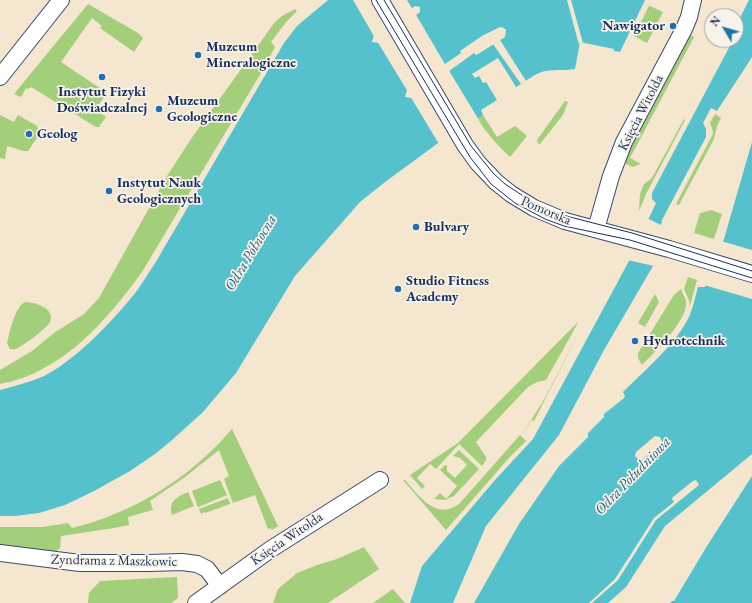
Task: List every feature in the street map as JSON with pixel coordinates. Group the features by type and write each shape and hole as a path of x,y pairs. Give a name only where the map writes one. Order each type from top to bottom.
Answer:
{"street":[{"path":"0,77 61,0"},
{"name":"Pomorska","path":"380,0 472,155 487,173 503,188 523,202 552,216 752,274"},
{"name":"Księcia Witolda","path":"596,229 611,176 624,142 684,29 689,17 692,0"},
{"name":"Księcia Witolda","path":"196,603 271,549 380,480"},
{"name":"Zyndrama z Maszkowic","path":"0,553 80,563 182,562 197,564 207,569 220,586"}],"green space":[{"path":"88,4 138,33 143,38 134,52 100,28 102,26 92,18 61,62 107,93 95,110 106,117 99,127 96,127 31,87 28,89 26,88 21,97 14,94"},
{"path":"649,6 663,12 647,43 634,36"},
{"path":"295,9 297,11 287,21 271,42 275,47 264,68 142,272 114,308 81,342 63,356 43,369 22,378 0,384 0,370 32,351 54,333 84,314 99,298 167,176 193,136 275,22 282,16"},
{"path":"688,34 694,37 630,158 641,164 633,167 626,164 624,158"},
{"path":"565,101 568,102 563,115 539,145 537,140"},
{"path":"715,114 721,118 717,126 714,139 679,205 676,204 713,134 710,123"},
{"path":"0,115 14,122 18,115 37,126 39,135 28,151 7,146 5,159 0,158"},
{"path":"483,115 497,137 515,126 527,136 510,157 492,139 481,124 478,119"},
{"path":"684,119 685,120 646,194 639,211 640,194 644,184 652,178"},
{"path":"711,210 722,214 714,239 694,233 700,213"},
{"path":"688,277 697,280 690,306 684,289"},
{"path":"681,289 686,301 682,317 670,335 642,365 638,358 638,353 674,295"},
{"path":"655,294 659,302 645,327 638,323"},
{"path":"25,302 34,303 47,310 51,317 50,322 24,344 16,349 10,349 7,343 13,321 18,309"},
{"path":"579,321 546,380 537,382 528,387 476,442 486,457 486,460 482,466 459,444 436,469 430,464 417,478 425,486 422,489 410,475 458,443"},
{"path":"585,321 534,421 532,420 523,433 545,398"},
{"path":"232,429 278,526 272,530 270,528 268,529 255,495 233,503 224,479 229,476 219,450 185,477 150,501 153,510 128,517 129,525 61,536 60,548 52,555 0,547 0,527 42,527 68,523 72,528 117,513 139,503 160,491 198,463 216,447"},
{"path":"520,435 526,441 508,459 446,530 403,480 405,480 429,505 444,510 452,508 460,503"},
{"path":"459,450 479,469 454,496 445,500 434,499 440,493 446,499 457,486 440,470 445,465 447,466 447,471 455,478 467,465 460,458 453,456"},
{"path":"220,480 227,495 198,507 192,491"},
{"path":"188,492 194,506 172,515 171,506 174,500"},
{"path":"228,498 230,504 201,514 199,509"},
{"path":"364,547 379,569 328,603 273,603 278,589 297,573 337,559"},
{"path":"177,577 178,598 171,603 88,603 89,593 100,581"},
{"path":"393,589 405,603 373,603"}],"water":[{"name":"Odra Północna","path":"328,0 645,0 620,52 614,51 614,49 580,42 575,69 549,70 541,72 516,87 498,58 472,74 475,78 479,76 483,83 486,82 497,100 481,110 483,115 478,119 475,116 360,202 295,276 236,373 203,412 155,454 130,471 94,491 65,505 39,513 0,516 0,390 44,376 68,361 102,330 134,294 154,265 284,43 297,26","holes":["415,6 420,7 420,12 379,43 372,42 374,35","500,27 506,30 505,37 478,54 476,55 474,53 412,98 405,97 407,90 461,53 460,51 482,36"]},
{"path":"749,0 752,0 752,57 717,111 711,108 703,123 706,129 706,137 662,220 653,266 604,350 559,435 486,526 453,603 410,603 422,566 495,480 533,439 629,261 656,203 652,199 652,193 729,48 744,48 744,10"},
{"name":"Odra Południowa","path":"752,142 752,454 665,526 626,587 608,603 592,603 618,580 656,520 699,485 696,480 673,497 672,499 674,502 654,518 615,579 589,603 474,603 519,524 559,466 588,437 588,433 604,417 604,414 624,398 625,396 623,392 658,358 682,329 688,319 698,287 705,287 724,239","holes":["655,436 660,437 662,444 642,460 639,460 635,456 636,452"]},
{"path":"752,476 752,603 670,603 674,601"}],"pier":[{"path":"353,0 407,0 413,10 375,38"},
{"path":"567,0 571,0 583,43 580,42 579,45"},
{"path":"415,13 446,66 408,92 377,41"},
{"path":"500,40 526,81 521,84 493,44"},
{"path":"448,69 479,120 475,118 439,144 410,96"},
{"path":"647,218 663,226 654,266 627,260"},
{"path":"721,241 752,250 752,299 704,285"}],"tram line":[{"path":"376,0 470,157 491,184 515,203 545,219 564,226 630,240 752,278"},
{"path":"384,0 471,146 493,173 505,184 534,203 552,211 632,233 752,271"}],"place":[{"name":"Nawigator","path":"673,26"},
{"name":"Muzeum Mineralogiczne","path":"198,55"},
{"name":"Instytut Fizyki Doświadczalnej","path":"102,77"},
{"name":"Muzeum Geologiczne","path":"159,109"},
{"name":"Geolog","path":"29,134"},
{"name":"Instytut Nauk Geologicznych","path":"109,191"},
{"name":"Bulvary","path":"416,227"},
{"name":"Studio Fitness Academy","path":"398,289"},
{"name":"Hydrotechnik","path":"635,341"}]}
